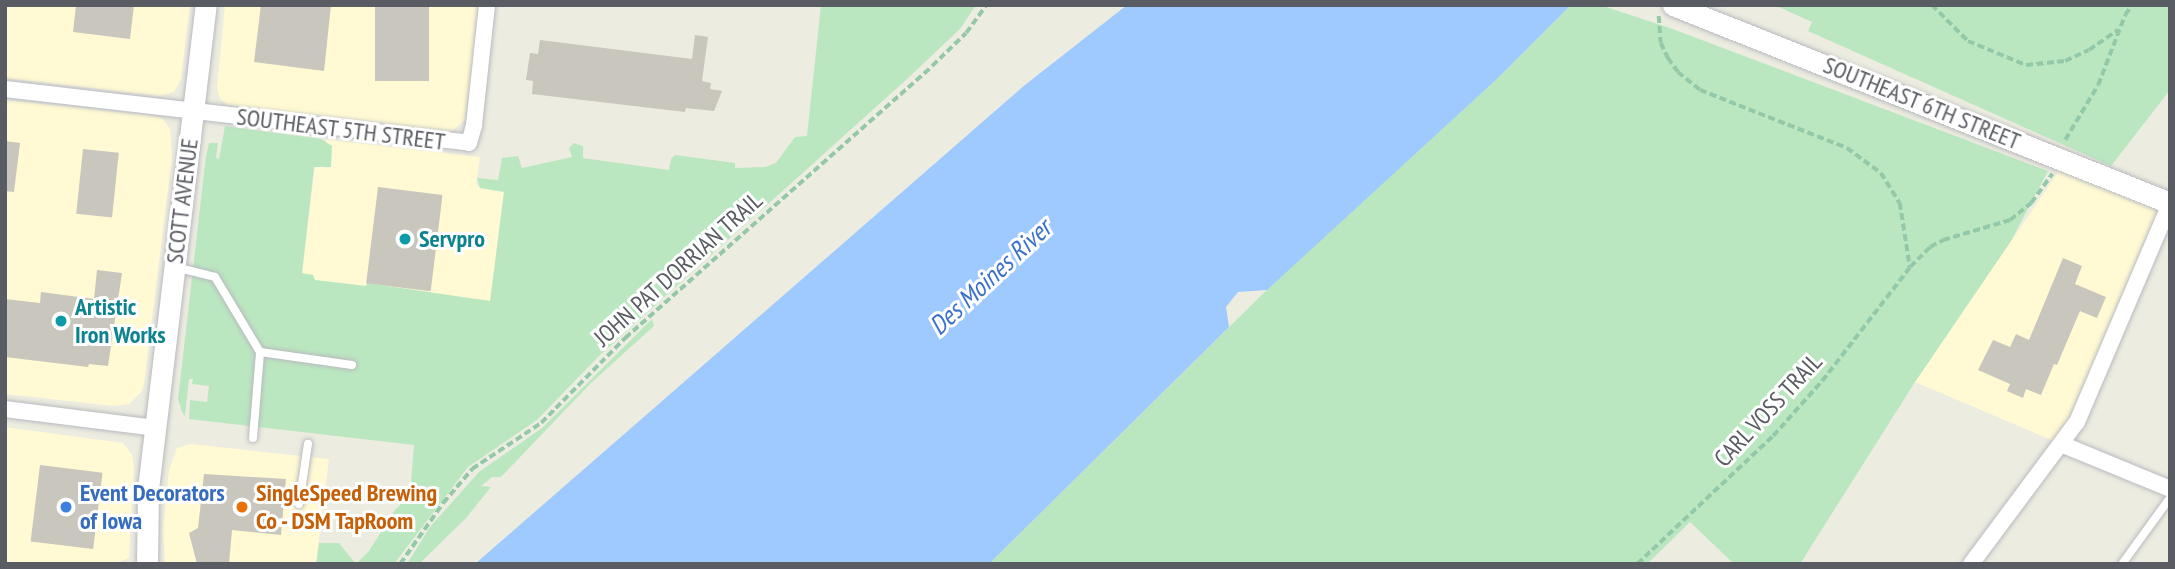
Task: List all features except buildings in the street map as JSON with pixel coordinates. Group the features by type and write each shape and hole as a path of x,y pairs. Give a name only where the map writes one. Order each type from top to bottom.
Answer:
{"main road":[{"name":"SCOTT AVENUE","path":"147,564 148,489 206,5"},
{"name":"SOUTHEAST 6TH STREET","path":"1666,9 1799,54 2170,204"}],"street":[{"name":"SOUTHEAST 5TH STREET","path":"5,89 469,143 473,135 487,5"},
{"path":"1971,564 2077,422 2170,204"},
{"path":"5,409 155,428"},
{"path":"2061,444 2170,489"}],"lane":[{"path":"175,267 215,277 260,352 253,438"},
{"path":"260,352 352,365"},
{"path":"299,505 307,444"},
{"path":"2122,564 2170,498"}],"path":[{"name":"JOHN PAT DORRIAN TRAIL","path":"400,564 443,503 472,469 541,423 625,338 932,66 966,33 986,5"},
{"path":"1932,5 1968,41 2006,60 2026,65 2065,61 2089,50 2119,30"},
{"path":"2064,144 2106,70 2119,30 2132,5"},
{"path":"1666,9 1658,29 1668,58 1678,72 1700,90 1756,115 1847,148 1881,173 1900,203 1910,267"},
{"name":"CARL VOSS TRAIL","path":"1637,564 1773,436 1822,381 1910,267 1930,247 1943,240 2010,219 2031,203 2050,178"}],"shaded area":[{"path":"5,5 190,5 181,79 174,92 159,96 5,78"},
{"path":"225,5 481,5 465,120 451,132 437,133 228,105 220,99 217,88"},
{"path":"5,100 154,116 163,119 170,129 172,157 144,384 141,392 129,404 114,406 5,394"},
{"path":"321,139 480,157 476,184 480,188 504,192 491,301 315,280 302,273 315,166 329,168 326,140"},
{"path":"2058,158 2170,203 2061,444 1915,382 2057,174"},
{"path":"5,427 123,443 132,455 134,467 129,558 115,564 5,564"},
{"path":"190,444 329,459 316,564 165,564 163,529 169,470 177,448"}],"green space":[{"path":"821,5 976,5 960,29 599,356 537,420 468,467 394,564 356,564 369,551 395,510 410,495 414,445 189,419 190,400 207,402 209,386 192,384 193,379 189,379 185,416 178,399 206,156 209,143 218,143 216,158 219,159 225,126 321,139 332,146 331,167 314,167 302,273 313,275 315,280 366,286 367,283 490,301 504,192 480,188 477,178 498,180 502,158 518,156 522,168 572,157 569,148 574,143 583,146 583,158 669,170 671,159 675,155 735,163 735,168 765,167 776,163 795,137 807,136"},
{"path":"1571,5 1600,5 1670,28 2048,171 2011,241 1915,382 1800,564 1734,564 1690,522 1647,564 989,564 1300,257 1499,77"},
{"path":"1774,5 2170,5 2170,90 2111,166 1808,31 1812,22"},
{"path":"652,319 654,326 591,383 501,477 492,477 481,486 491,487 466,518 419,564 407,564 430,527 479,472 542,428"},
{"path":"319,543 339,543 356,564 316,564"}],"water":[{"name":"Des Moines River","path":"1127,5 1571,5 1499,77 1267,290 1238,292 1226,307 1229,327 989,564 475,564 1025,85"}],"place":[{"name":"Servpro","path":"405,239"},
{"name":"Artistic Iron Works","path":"61,321"},
{"name":"Event Decorators of Iowa","path":"66,507"},
{"name":"SingleSpeed Brewing Co - DSM TapRoom","path":"242,507"}]}
